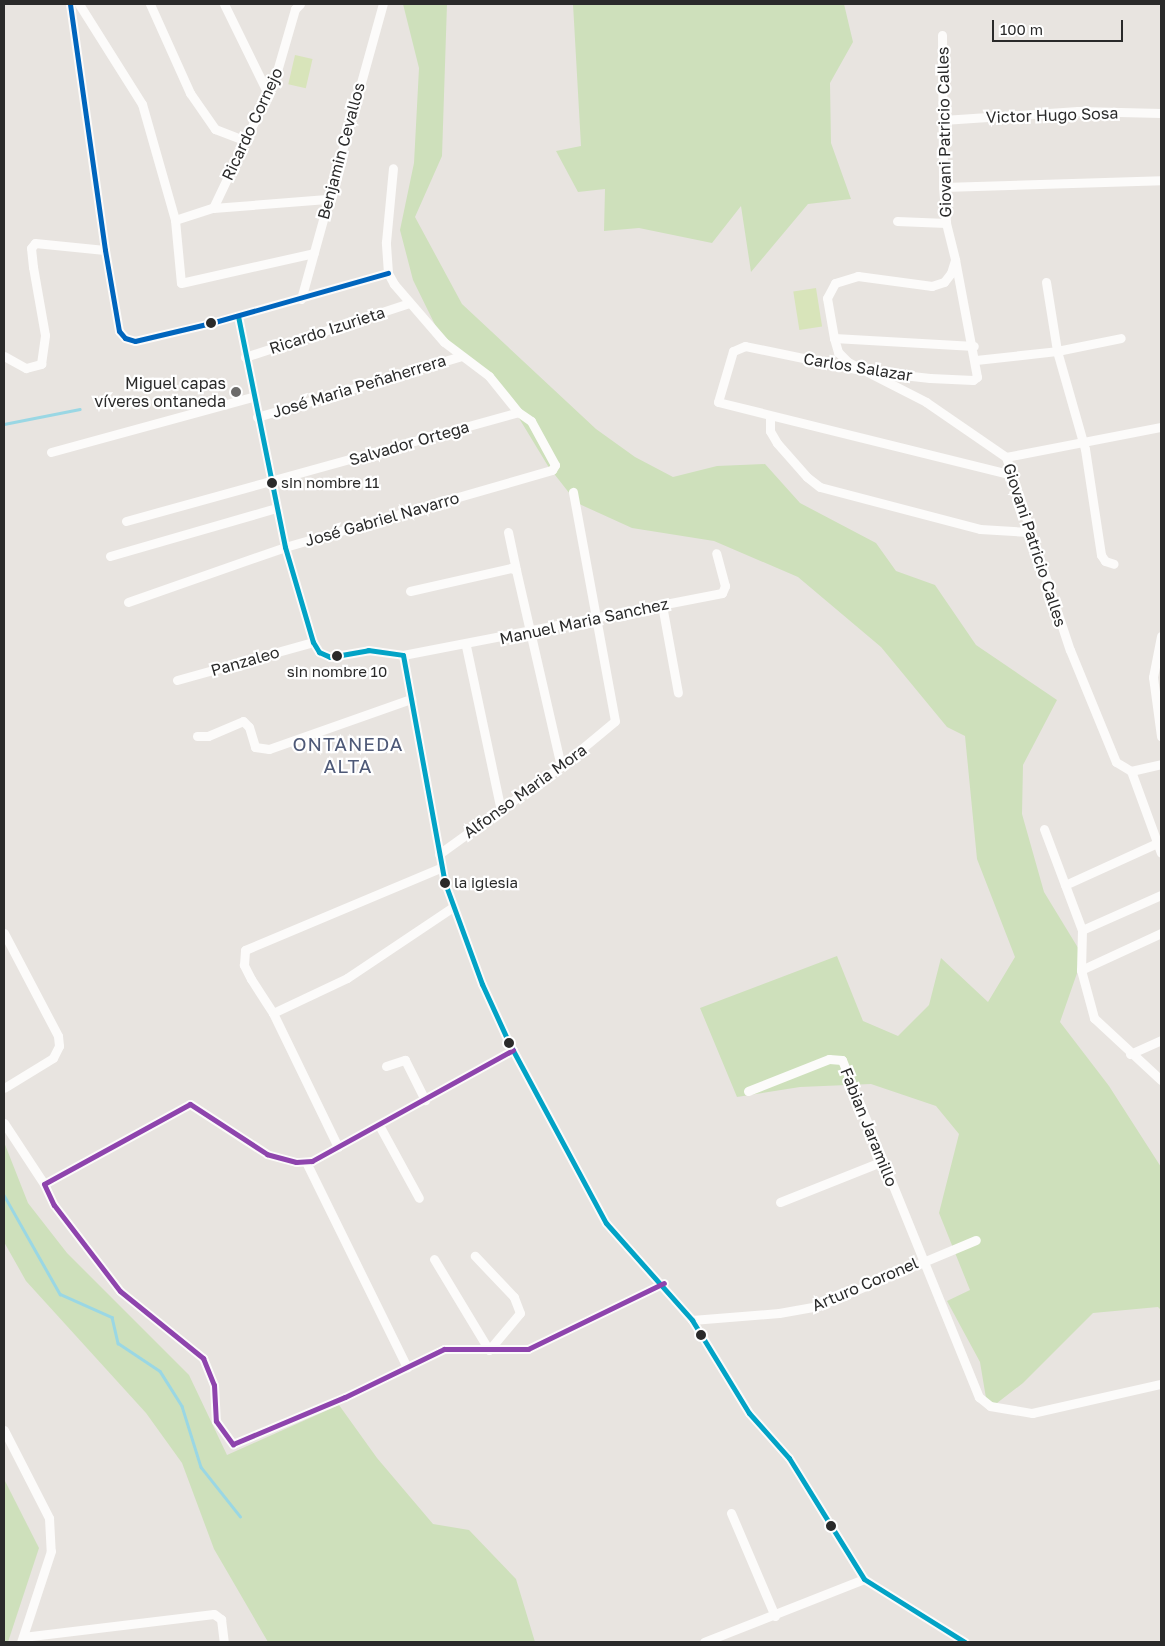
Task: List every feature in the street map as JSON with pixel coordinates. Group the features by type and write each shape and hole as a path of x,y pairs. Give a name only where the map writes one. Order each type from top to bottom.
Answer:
{"street":[{"path":"70,4 104,250 119,331 125,338 135,341 238,316 388,272"},
{"path":"79,4 142,104 175,220 177,278 186,285 314,253"},
{"path":"150,4 190,93 214,130 244,140"},
{"path":"224,4 268,94"},
{"name":"Benjamin Cevallos","path":"301,299 327,199 383,4"},
{"name":"Ricardo Cornejo","path":"213,208 244,140 268,94 297,6"},
{"name":"Giovani Patricio Calles","path":"942,35 943,187 946,223 955,260 944,282 932,286 858,276 835,283 827,298 834,338 838,352 848,362 872,372 926,402 1006,456 1028,532 1113,756 1116,762 1131,771 1161,853"},
{"name":"Victor Hugo Sosa","path":"943,120 1078,111 1161,113"},
{"path":"392,168 386,242 388,272 409,303 461,356 496,382 518,412"},
{"path":"943,187 1161,180"},
{"path":"175,220 213,208 327,199"},
{"path":"897,221 946,223"},
{"path":"4,356 26,368 41,364 45,335 32,262 31,248 35,243 104,250"},
{"path":"955,260 976,360 1057,351 1121,338"},
{"path":"1046,282 1057,351 1082,443 1101,555 1105,561 1114,564"},
{"name":"Ricardo Izurieta","path":"246,357 409,303"},
{"path":"238,316 252,397 285,548 313,642"},
{"path":"834,338 974,346"},
{"name":"Carlos Salazar","path":"770,416 718,402 733,351 739,348 872,372 972,380 977,377 976,360"},
{"name":"José Maria Peñaherrera","path":"257,417 461,356"},
{"name":"José Maria Peñaherrera","path":"51,452 252,397"},
{"name":"José Gabriel Navarro","path":"128,602 285,548 552,470 555,462 544,441 531,421 518,412"},
{"name":"Salvador Ortega","path":"126,521 272,483 518,412"},
{"path":"1012,476 770,416 770,431 777,443 807,477 820,487 980,529 1028,532"},
{"path":"1006,456 1082,443 1111,434 1161,427"},
{"path":"573,492 598,617"},
{"path":"110,556 276,508"},
{"path":"508,532 513,569 562,766"},
{"name":"Manuel Maria Sanchez","path":"313,642 319,652 330,657 368,650 403,655 466,646 724,592 716,553"},
{"path":"410,591 513,569"},
{"path":"662,605 678,693"},
{"name":"Alfonso Maria Mora","path":"439,854 562,766 611,728 616,714 598,617"},
{"path":"1161,636 1153,677 1161,737"},
{"name":"Panzaleo","path":"177,680 313,642"},
{"path":"466,646 501,810"},
{"path":"403,655 440,868 482,984 513,1050 606,1223 631,1254 664,1283 692,1320 749,1414 789,1458 864,1579 965,1642"},
{"path":"197,736 208,736 243,722 250,727 255,748 269,749 411,698"},
{"path":"1131,771 1161,764"},
{"path":"1044,829 1082,930 1081,970 1094,1018 1130,1054 1161,1080"},
{"path":"1066,885 1158,843"},
{"path":"338,1147 273,1013 244,965 244,950 440,868"},
{"path":"1082,930 1161,895"},
{"path":"273,1013 347,978 454,907"},
{"path":"4,933 59,1042 58,1053 53,1058 4,1088"},
{"path":"1081,970 1161,933"},
{"path":"1130,1054 1161,1040"},
{"path":"44,1184 190,1104 267,1154 306,1162 379,1125 513,1050"},
{"name":"Fabian Jaramillo","path":"748,1091 830,1059 842,1060 882,1161 926,1258 980,1397 990,1406 1032,1413 1161,1384"},
{"path":"386,1066 405,1060 425,1100"},
{"path":"4,1123 44,1184 54,1205 120,1291 183,1340 209,1367 216,1421 230,1443 236,1444 345,1397 444,1349 528,1350 664,1283"},
{"path":"379,1125 419,1198"},
{"path":"780,1202 882,1161"},
{"path":"306,1162 407,1367"},
{"name":"Arturo Coronel","path":"692,1320 779,1313 818,1306 926,1258 976,1240"},
{"path":"475,1256 514,1297 520,1313 489,1350"},
{"path":"434,1259 489,1350"},
{"path":"4,1430 50,1518 52,1551 22,1640 214,1614 221,1619 224,1642"},
{"path":"730,1513 775,1616"},
{"path":"704,1642 775,1616 864,1579"}],"green space":[{"path":"403,4 447,4 442,156 415,217 462,304 596,429 635,457 673,477 717,466 765,464 800,503 876,543 896,571 935,585 976,645 1057,700 1023,765 1022,814 1044,892 1083,956 1060,1022 1109,1086 1161,1167 1161,1310 1158,1307 1093,1313 1023,1383 988,1410 980,1362 947,1301 970,1290 939,1213 959,1134 936,1106 871,1084 800,1087 737,1097 700,1008 837,956 863,1021 898,1036 929,1005 941,958 988,1002 1015,957 977,859 965,736 947,727 881,647 798,577 714,541 632,528 577,503 548,466 497,382 442,339 413,280 400,230 414,163 419,68"},
{"path":"573,4 844,4 853,42 830,83 831,143 851,199 808,204 751,272 741,206 712,243 639,228 604,231 605,189 578,192 556,151 581,146"},
{"path":"295,55 313,59 306,88 288,84"},
{"path":"816,288 822,327 799,330 793,292"},
{"path":"4,1142 28,1203 67,1253 189,1375 227,1455 339,1405 377,1458 433,1524 469,1530 516,1579 535,1642 268,1642 214,1549 182,1463 146,1413 26,1281 4,1242"},
{"path":"4,1479 39,1548 8,1642 4,1642"}],"waterway":[{"path":"4,424 80,409"},
{"path":"4,1195 60,1294 112,1317 118,1343 160,1371 182,1406 201,1467 240,1516"}],"transit line":[{"path":"70,4 105,250 119,331 125,338 135,341 211,323 388,273"},
{"path":"238,316 285,547 313,642 319,652 330,657 368,650 403,655 445,883 482,984 509,1043 606,1223 692,1320 749,1413 789,1458 864,1579 965,1642"},
{"path":"513,1050 312,1161 296,1162 267,1154 190,1104 44,1184 54,1205 120,1291 203,1358 214,1385 216,1421 233,1444 345,1397 444,1349 528,1349 664,1283"}],"place":[{"name":"Miguel capas víveres ontaneda","path":"236,392"},
{"name":"sin nombre 11","path":"272,483"},
{"name":"sin nombre 10","path":"337,656"},
{"name":"la iglesia","path":"445,883"}],"district":[{"name":"ONTANEDA ALTA","path":"348,755"}]}
